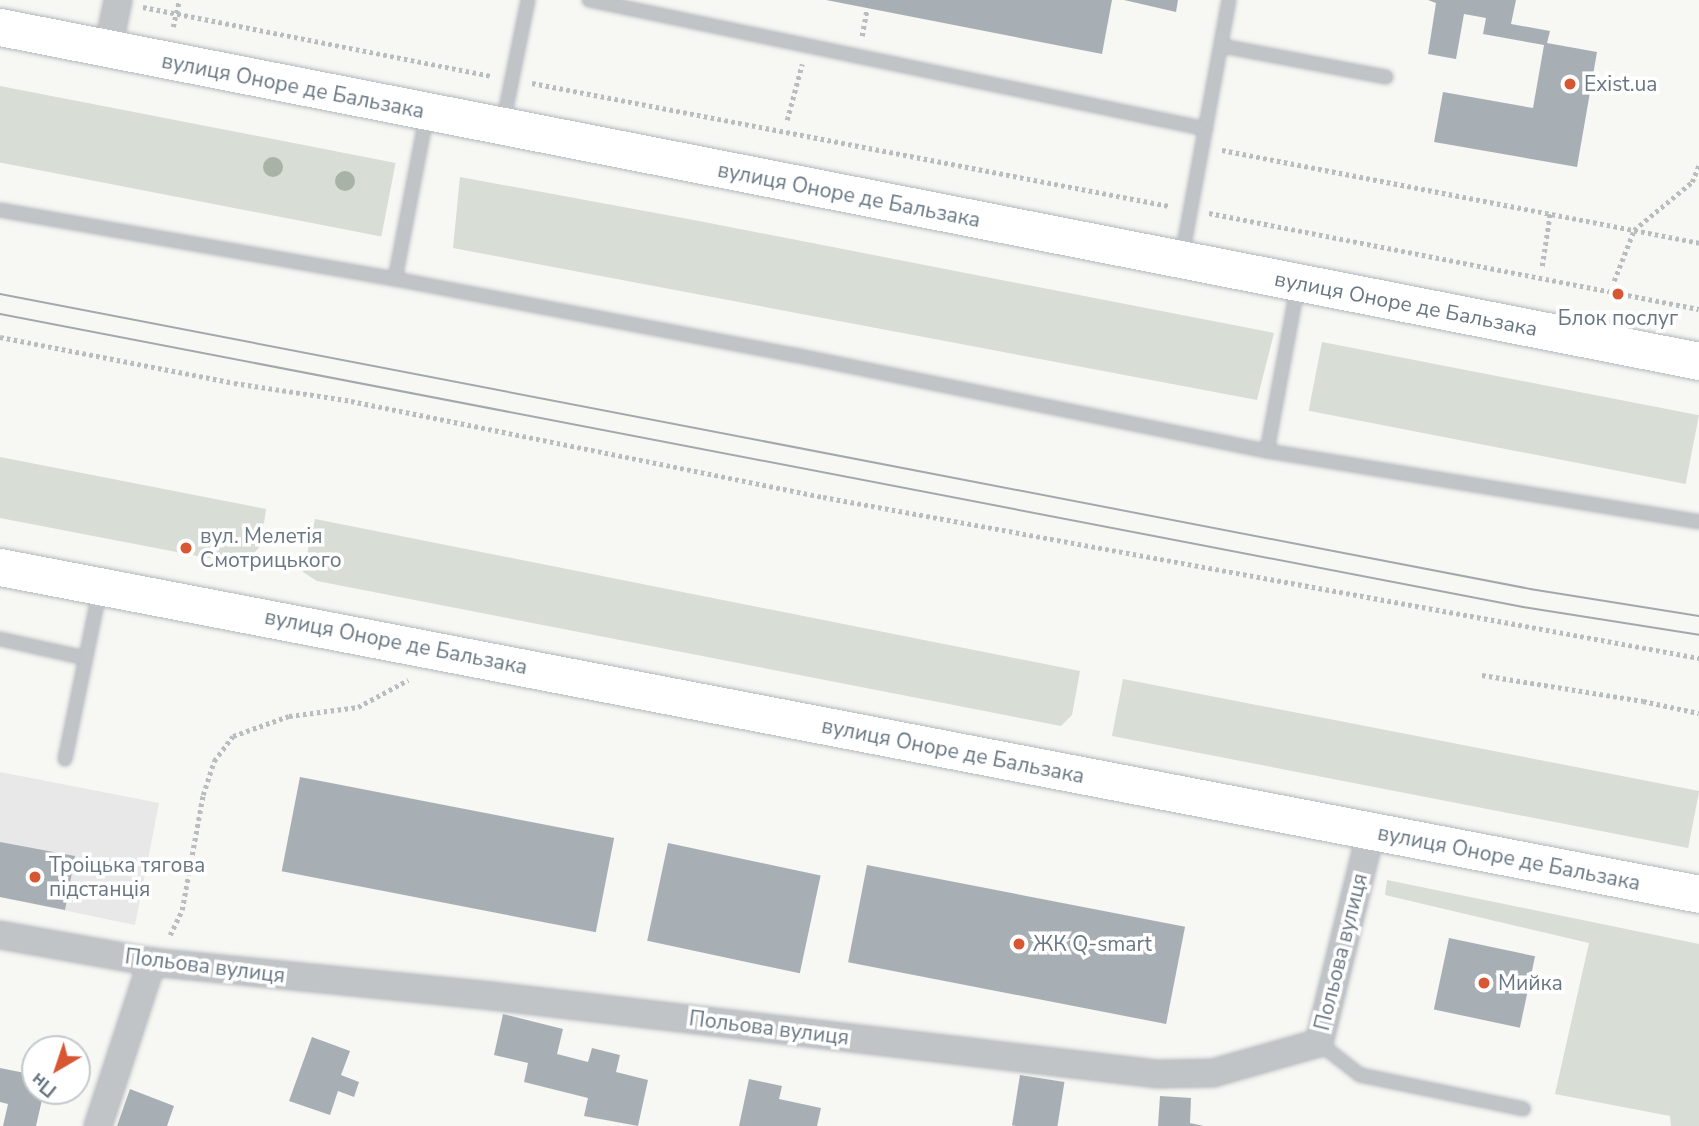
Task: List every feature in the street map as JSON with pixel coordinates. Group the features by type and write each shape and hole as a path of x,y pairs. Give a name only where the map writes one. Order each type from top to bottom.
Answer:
{"street":[{"path":"108,48 118,1"},
{"name":"вулиця Оноре де Бальзака","path":"0,27 1699,361"},
{"name":"вулиця Оноре де Бальзака","path":"0,567 1699,894"},
{"name":"Польова вулиця","path":"0,935 152,962 492,996 1158,1074 1213,1073 1319,1043 1371,832"},
{"path":"98,1126 152,962"}],"lane":[{"path":"502,127 528,0"},
{"path":"589,0 1206,129"},
{"path":"1181,260 1229,0"},
{"path":"1222,46 1386,76"},
{"path":"395,279 427,113"},
{"path":"0,211 395,279 809,357 1267,451 1699,522"},
{"path":"1267,451 1298,283"},
{"path":"65,759 101,587"},
{"path":"0,639 86,658"},
{"path":"1319,1043 1360,1075 1524,1109"}],"path":[{"path":"118,1 1699,309"},
{"path":"173,28 179,1"},
{"path":"787,120 807,46"},
{"path":"1203,146 1699,243"},
{"path":"1614,281 1634,230 1692,183 1699,164"},
{"path":"1542,266 1550,214"},
{"path":"0,337 234,383 351,401 823,497 1699,658"},
{"path":"152,962 167,942 182,910 203,795 214,761 233,736 289,716 358,707 412,678 445,652"},
{"path":"1482,675 1643,701 1699,713"}],"shaded area":[{"path":"0,86 396,163 381,237 0,162"},
{"path":"460,177 1274,333 1257,400 453,248"},
{"path":"1322,342 1699,415 1686,484 1309,411"},
{"path":"0,457 266,509 261,545 244,565 0,518"},
{"path":"315,519 1080,671 1072,715 1061,726 317,581 303,572"},
{"path":"1123,679 1699,791 1688,848 1112,736"},
{"path":"0,772 159,803 135,925 0,897"},
{"path":"1387,880 1699,944 1699,1126 1671,1126 1670,1116 1555,1094 1589,943 1385,895"}],"building":[{"path":"826,0 1112,0 1102,54"},
{"path":"1124,0 1178,0 1176,12"},
{"path":"1428,0 1516,0 1511,24 1550,31 1547,43 1597,52 1577,167 1434,142 1443,92 1533,108 1544,45 1483,34 1486,18 1464,14 1456,59 1428,54 1436,3"},
{"path":"300,777 614,838 596,932 282,871"},
{"name":"Троiцька тягова пiдстанцiя","path":"0,842 75,856 65,910 0,897"},
{"path":"668,843 821,875 800,973 647,941"},
{"name":"ЖК Q-smart","path":"867,865 1185,927 1166,1024 848,962"},
{"name":"Мийка","path":"1449,938 1535,956 1520,1028 1434,1009"},
{"path":"503,1014 563,1029 557,1054 588,1062 592,1048 620,1055 616,1072 648,1080 638,1126 584,1116 588,1098 524,1082 528,1063 494,1055"},
{"path":"312,1037 350,1051 341,1075 359,1082 354,1097 338,1091 330,1115 289,1101"},
{"path":"0,1068 21,1072 21,1105 41,1105 36,1126 3,1126 8,1104 0,1102"},
{"path":"1020,1075 1064,1082 1057,1126 1012,1125"},
{"path":"749,1079 782,1086 779,1099 821,1108 817,1126 739,1126"},
{"path":"130,1089 174,1106 167,1126 117,1126"},
{"path":"1160,1096 1191,1098 1190,1123 1204,1126 1158,1126"}],"tram line":[{"path":"0,294 1530,589 1699,616"},
{"path":"0,314 1523,607 1699,635"}],"place":[{"name":"Exist.ua","path":"1570,84"},
{"name":"Блок послуг","path":"1618,294"},
{"name":"вул. Мелетія Смотрицького","path":"186,548"},
{"name":"Троiцька тягова пiдстанцiя","path":"35,877"},
{"name":"ЖК Q-smart","path":"1019,944"},
{"name":"Мийка","path":"1484,983"}]}
